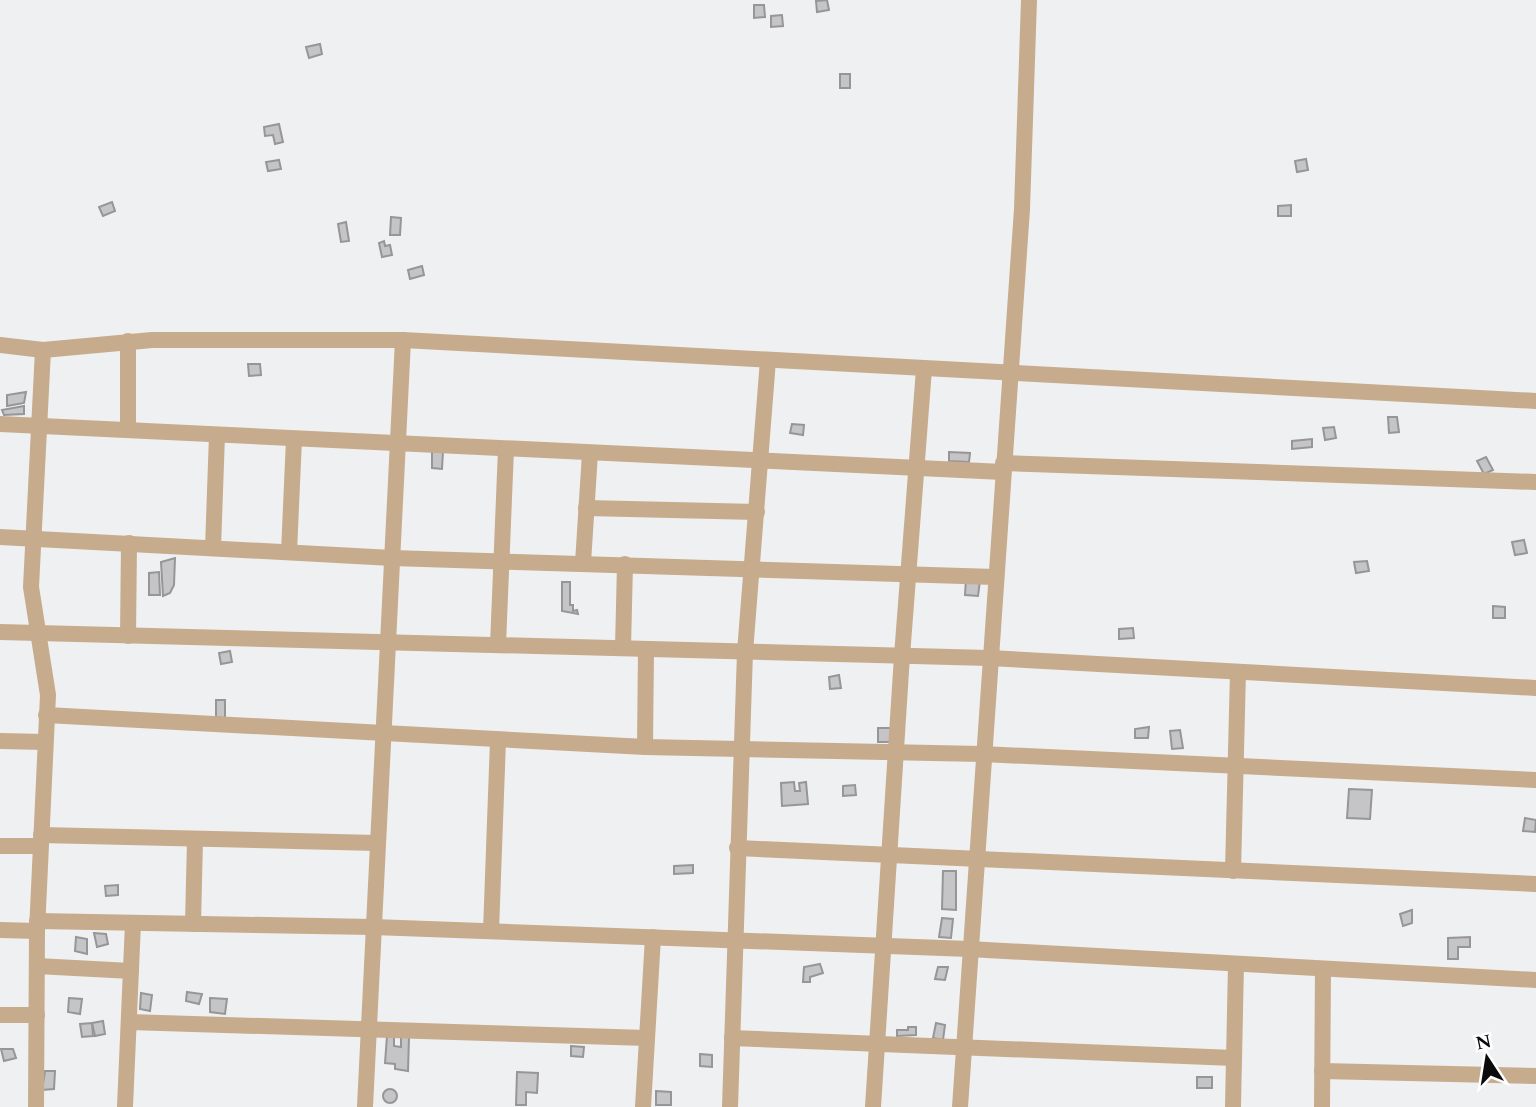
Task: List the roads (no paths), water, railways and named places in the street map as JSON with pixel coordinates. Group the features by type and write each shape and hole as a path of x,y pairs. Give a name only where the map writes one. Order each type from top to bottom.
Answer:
{"street":[{"path":"960,1107 982,754 1022,209 1029,0"},
{"path":"0,345 43,349 128,341 403,340 1536,401"},
{"path":"365,1107 403,340"},
{"path":"128,341 128,430"},
{"path":"36,1107 37,926 47,676 37,634 31,587 43,349"},
{"path":"730,1107 733,940 745,652 768,360"},
{"path":"873,1107 895,754 924,369"},
{"path":"0,424 917,467 1536,482"},
{"path":"213,548 217,435"},
{"path":"289,552 294,439"},
{"path":"498,645 506,449"},
{"path":"583,563 590,453"},
{"path":"586,508 757,512"},
{"path":"0,537 392,558 995,577"},
{"path":"128,636 129,543"},
{"path":"623,648 625,564"},
{"path":"0,632 989,658 1536,688"},
{"path":"645,747 646,649"},
{"path":"1233,871 1238,672"},
{"path":"46,715 645,747 982,754 1536,780"},
{"path":"491,931 498,740"},
{"path":"0,741 45,742"},
{"path":"0,846 41,840 195,839 377,843"},
{"path":"193,924 195,839"},
{"path":"737,848 1536,884"},
{"path":"125,1107 133,923"},
{"path":"0,930 133,923 373,927 969,949 1536,981"},
{"path":"643,1107 653,937"},
{"path":"1233,1107 1236,964"},
{"path":"37,966 131,971"},
{"path":"1322,1107 1323,969"},
{"path":"0,1015 37,1015"},
{"path":"129,1022 647,1038"},
{"path":"732,1038 1234,1058"},
{"path":"1322,1071 1536,1076"}]}
